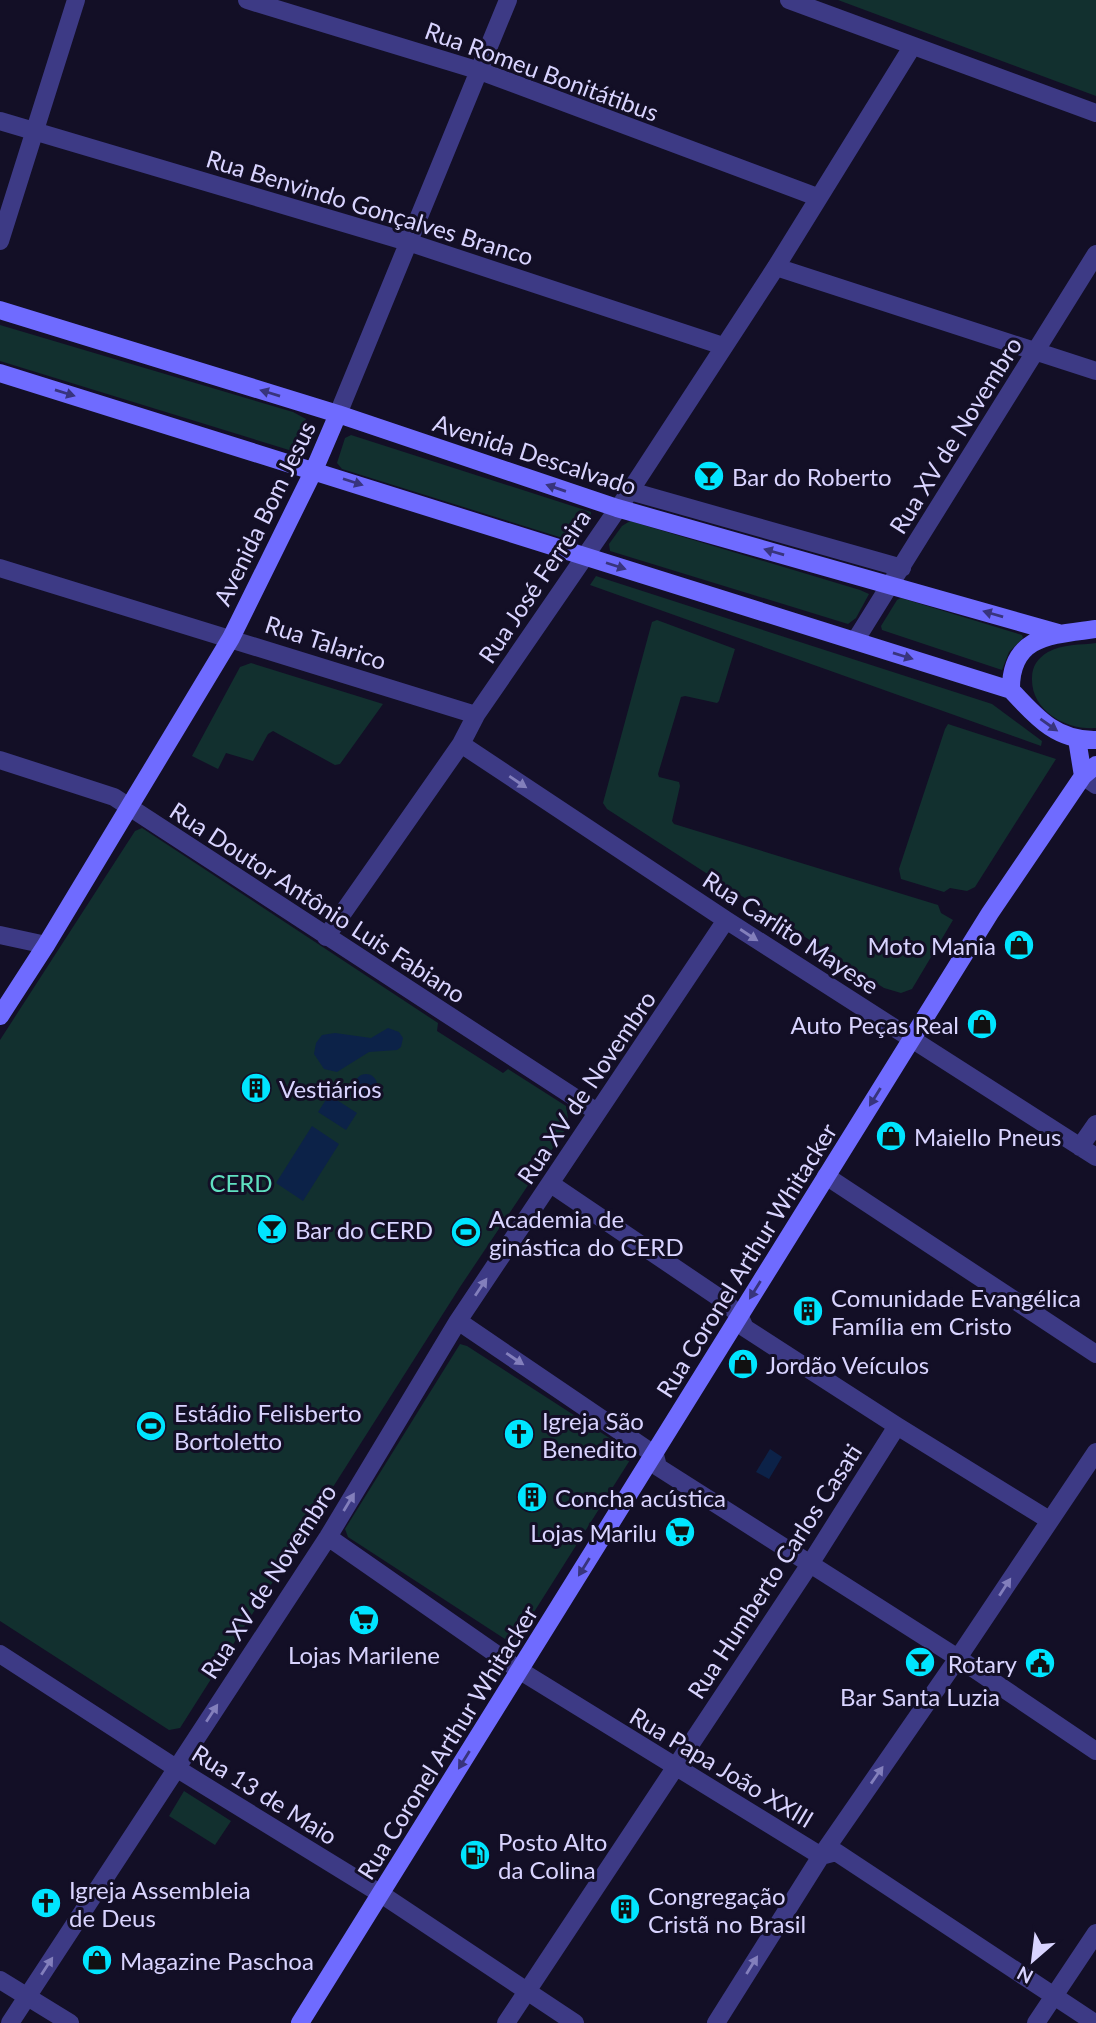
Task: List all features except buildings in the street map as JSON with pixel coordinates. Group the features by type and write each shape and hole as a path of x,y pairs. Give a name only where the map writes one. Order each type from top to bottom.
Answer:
{"street":[{"path":"0,241 76,0"},
{"name":"Rua Romeu Bonitátibus","path":"247,0 480,71 817,197"},
{"name":"Avenida Bom Jesus","path":"0,1016 130,808 231,638 314,470 508,0"},
{"path":"789,0 1096,113"},
{"name":"Rua José Ferreira","path":"326,937 461,744 476,715 630,491 776,267 912,47"},
{"name":"Rua Benvindo Gonçalves Branco","path":"0,121 408,242 723,346"},
{"name":"Rua XV de Novembro","path":"855,641 1096,254"},
{"path":"776,267 1096,371"},
{"name":"Avenida Descalvado","path":"0,310 338,414 617,508 1058,633"},
{"path":"0,373 1011,690 1053,729 1071,738 1096,740"},
{"path":"630,491 902,568"},
{"name":"Rua Talarico","path":"0,568 476,715"},
{"path":"1011,690 1018,654 1030,644 1058,633 1096,629"},
{"name":"Rua Coronel Arthur Whitacker","path":"300,2023 990,914 1092,775 1077,739"},
{"name":"Rua Carlito Mayese","path":"461,744 726,920 1096,1157"},
{"name":"Rua Doutor Antônio Luis Fabiano","path":"0,760 114,797 597,1112"},
{"name":"Rua XV de Novembro","path":"10,2023 328,1537 458,1321 726,920"},
{"path":"0,935 46,945"},
{"path":"1080,1147 1096,1124"},
{"path":"826,1176 1096,1354"},
{"path":"551,1184 724,1301 739,1315 745,1328 1049,1520"},
{"path":"458,1321 655,1455 658,1467 958,1658 1096,1751"},
{"name":"Rua Humberto Carlos Casati","path":"506,2023 810,1564 897,1426"},
{"path":"716,2023 821,1856 958,1658 1049,1520 1090,1474 1096,1452"},
{"name":"Rua Papa João XXIII","path":"328,1537 519,1670 821,1856 836,1852 1095,2023"},
{"name":"Rua 13 de Maio","path":"0,1654 176,1768 381,1894 575,2023"},
{"path":"1035,2023 1096,1933"},
{"path":"0,1980 70,2023"}],"green space":[{"path":"838,0 1096,0 1096,96"},
{"path":"0,325 293,412 306,419 299,446 289,450 0,361"},
{"path":"351,435 591,512 591,516 580,536 569,540 342,469 337,463 345,438"},
{"path":"630,521 869,594 856,618 848,624 610,551 609,544 622,526"},
{"path":"596,576 992,704 1042,741 1041,746 590,585"},
{"path":"901,598 1022,635 1023,638 1009,652 1002,670 882,630 881,626"},
{"path":"657,620 735,649 717,703 681,697 658,774 659,777 679,782 672,821 674,824 938,905 941,913 953,920 912,989 901,993 884,988 607,809 603,803 652,622"},
{"path":"1096,643 1096,728 1073,726 1052,716 1037,700 1033,690 1033,670 1041,657 1053,649"},
{"path":"251,663 383,704 340,764 335,765 273,731 268,734 253,761 226,753 218,769 192,756 240,667"},
{"path":"948,724 1056,759 975,887 967,891 950,888 944,892 901,879 899,869"},
{"name":"CERD","path":"142,828 438,1023 437,1031 503,1073 508,1069 566,1106 569,1124 460,1287 180,1728 169,1730 0,1621 0,1040 135,831"},
{"path":"460,1344 628,1450 630,1460 517,1639 508,1641 348,1537 345,1529"},
{"path":"184,1791 231,1821 215,1845 169,1816"}],"water":[{"path":"388,1028 399,1032 403,1038 401,1047 397,1050 369,1052 337,1072 324,1069 314,1054 316,1043 322,1035 335,1033 371,1038"},
{"path":"366,1074 374,1077 377,1085 374,1093 366,1096 358,1093 355,1085 358,1077"},
{"path":"329,1095 357,1113 346,1130 318,1112"},
{"path":"312,1126 339,1144 303,1201 276,1183"},
{"path":"770,1449 782,1457 769,1479 756,1472"}],"place":[{"name":"Bar do Roberto","path":"709,476"},
{"name":"Moto Mania","path":"1019,945"},
{"name":"Auto Peças Real","path":"982,1024"},
{"name":"Vestiários","path":"256,1088"},
{"name":"Maiello Pneus","path":"891,1136"},
{"name":"Bar do CERD","path":"272,1229"},
{"name":"Academia de ginástica do CERD","path":"466,1232"},
{"name":"Comunidade Evangélica Família em Cristo","path":"808,1311"},
{"name":"Jordão Veículos","path":"743,1364"},
{"name":"Estádio Felisberto Bortoletto","path":"151,1426"},
{"name":"Igreja São Benedito","path":"519,1434"},
{"name":"Concha acústica","path":"532,1497"},
{"name":"Lojas Marilu","path":"680,1532"},
{"name":"Lojas Marilene","path":"364,1620"},
{"name":"Bar Santa Luzia","path":"920,1662"},
{"name":"Rotary","path":"1040,1663"},
{"name":"Posto Alto da Colina","path":"475,1855"},
{"name":"Igreja Assembleia de Deus","path":"46,1903"},
{"name":"Congregação Cristã no Brasil","path":"625,1909"},
{"name":"Magazine Paschoa","path":"97,1960"}]}
